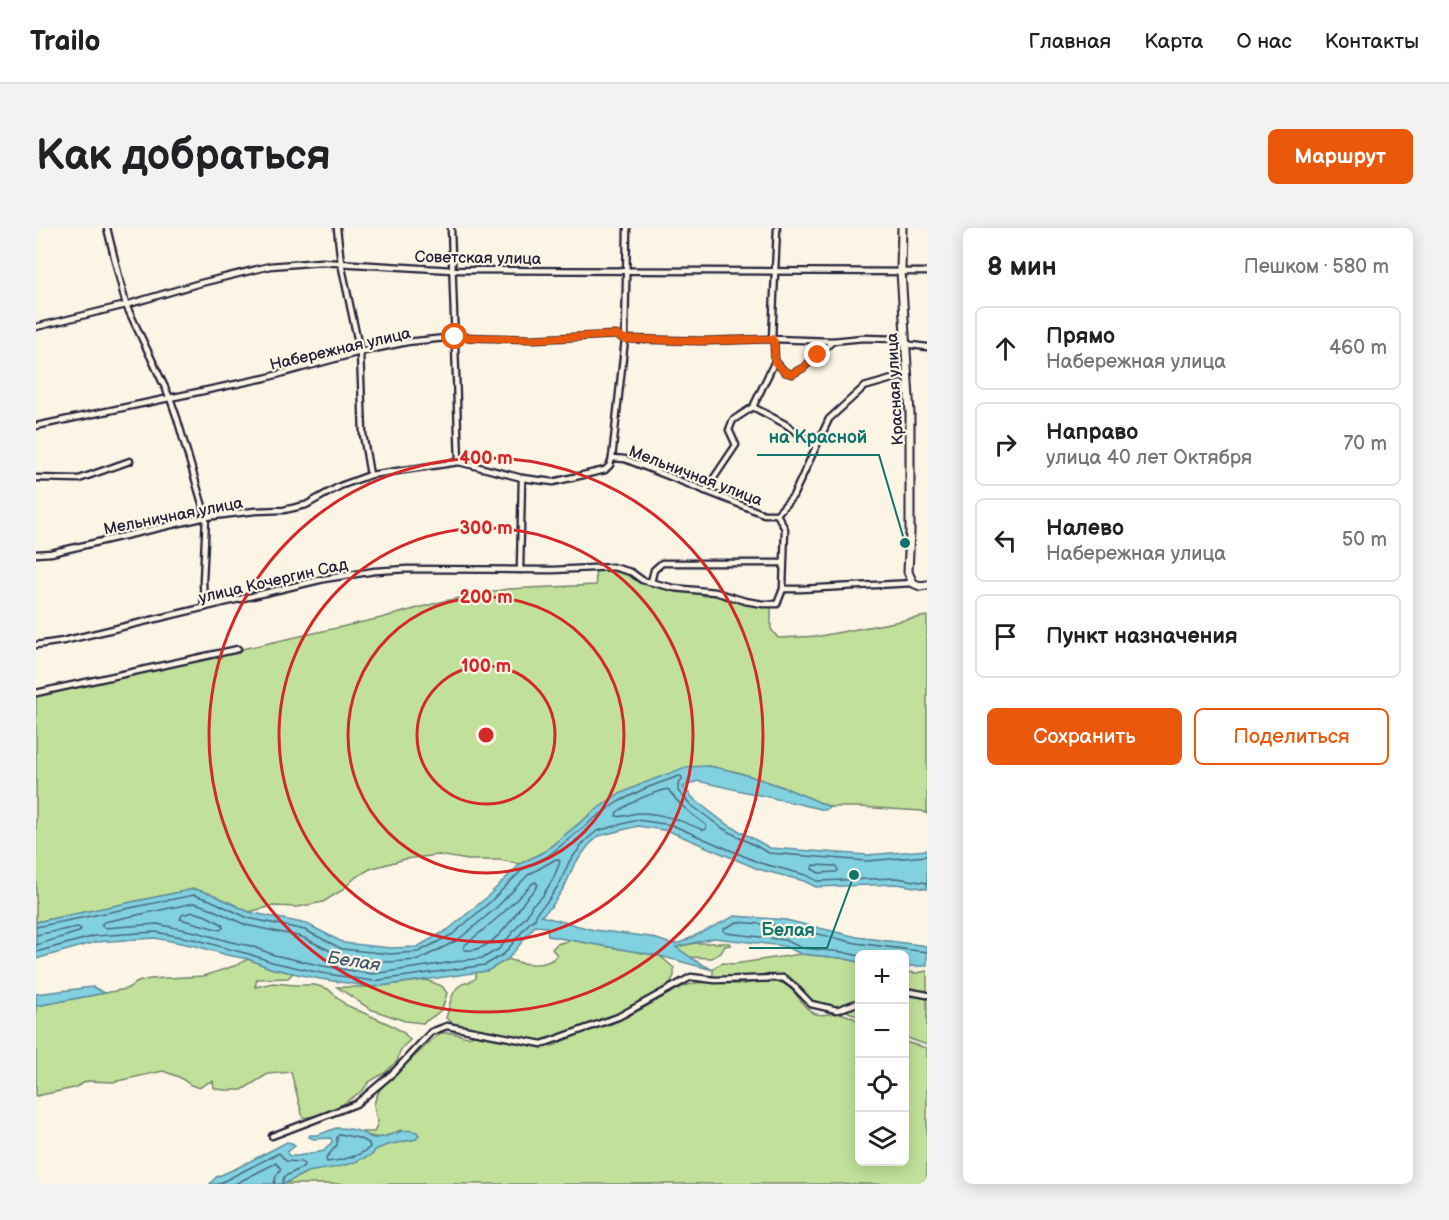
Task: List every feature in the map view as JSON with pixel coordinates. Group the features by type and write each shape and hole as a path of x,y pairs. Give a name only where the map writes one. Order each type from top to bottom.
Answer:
{"street":[{"path":"107,228 126,305 170,398 206,517 204,608"},
{"path":"337,228 341,263 360,352 363,434 370,475"},
{"path":"451,228 459,462"},
{"path":"612,458 625,339 627,228"},
{"path":"705,491 736,445 729,430 733,420 753,407 775,362 772,339 777,228"},
{"name":"Красная улица","path":"902,228 901,271 910,454 908,572 913,583"},
{"name":"Советская улица","path":"36,327 270,266 321,262 452,270 927,272"},
{"name":"Набережная улица","path":"36,426 265,378 360,352 407,342 455,337 533,339 616,335 625,339 704,341 772,339 833,341 863,338 898,339 911,345 927,347"},
{"path":"775,362 785,372 792,374 803,368 833,341"},
{"name":"Мельничная улица","path":"36,554 51,553 206,517 284,510 306,505 340,486 370,475 459,462 522,478 553,482 605,470 612,458 625,459 764,514 777,514 793,496 829,419 864,387 906,375"},
{"path":"753,407 785,424 816,446"},
{"path":"36,478 80,479 130,461"},
{"path":"520,570 522,478"},
{"path":"777,514 785,529 783,589 801,590 913,583 927,585"},
{"path":"651,582 654,570 662,563 783,563"},
{"name":"улица Кочергин Сад","path":"36,645 63,641 324,579 408,568 553,570 613,567 631,572 642,580 674,588 715,592 763,604 777,604 783,589"},
{"path":"36,693 238,649"},
{"path":"272,1136 356,1104 394,1072 431,1032 447,1026 542,1044 618,1017 691,977 715,980 783,978 811,1004 837,1010 855,1004"},
{"path":"909,992 927,995"}],"green space":[{"path":"595,569 619,570 656,587 699,593 705,596 713,594 750,605 771,607 771,629 778,638 820,636 927,616 927,814 922,811 830,807 783,787 737,772 709,766 592,813 545,851 520,864 439,855 405,859 370,869 323,902 298,907 273,906 249,912 212,894 194,889 36,922 36,695 381,618 444,601 507,589 596,585"},
{"path":"571,940 660,956 674,968 674,976 669,985 618,1014 600,1019 588,1027 613,1023 678,989 695,983 742,984 770,980 785,985 811,1012 823,1015 841,1013 855,1019 855,1166 909,1166 909,1043 927,1048 927,1184 284,1184 307,1172 387,1145 416,1139 401,1130 380,1137 371,1137 360,1132 374,1132 378,1122 374,1109 375,1101 381,1088 441,1033 468,1037 474,1035 543,1048 556,1045 574,1033 537,1041 456,1025 446,1018 456,989 476,978 476,972 487,971 508,959 527,964 548,962 557,955 552,949 557,944"},
{"path":"696,943 729,943 731,945 725,946 721,953 712,958 689,957 676,947"},
{"path":"801,954 855,961 855,1015 811,1000 789,976 713,977 713,970 716,966 723,963 734,964"},
{"path":"248,959 270,968 293,973 288,978 257,979 255,987 273,983 315,985 328,989 346,1005 391,1025 410,1040 400,1051 398,1060 386,1072 369,1082 363,1090 343,1104 319,1115 303,1118 291,1072 268,1074 242,1090 214,1088 213,1081 199,1088 163,1071 113,1082 87,1081 74,1088 36,1096 36,1006 126,989 138,982 150,979 204,976"},
{"path":"927,971 927,1045 909,1038 909,972"},
{"path":"426,980 442,986 447,993 442,1009 423,1023 405,1021 370,1009 337,987 373,987"}],"water":[{"name":"Белая","path":"709,766 741,773 830,807 825,810 698,781 683,787 695,800 725,823 770,848 867,855 927,850 927,889 897,884 816,887 804,881 758,869 669,831 638,826 599,836 589,845 574,865 565,886 552,906 541,916 594,930 651,937 671,944 680,943 735,916 786,920 857,937 927,946 927,966 909,966 909,950 855,950 855,961 801,954 784,946 714,938 676,947 713,970 660,956 548,936 547,927 535,926 508,959 487,971 373,987 270,968 248,959 155,938 96,942 36,959 36,922 194,889 212,894 249,912 307,924 344,943 390,948 417,947 449,929 486,898 520,864 545,851 615,796 686,767"},
{"path":"93,987 105,993 36,1006 36,994"},
{"path":"336,1128 355,1130 374,1138 405,1131 417,1132 419,1135 416,1139 375,1150 372,1155 352,1163 307,1172 284,1184 210,1184 216,1177 287,1142 295,1146 287,1152 289,1156 324,1151 332,1142 331,1138 314,1139 309,1137 310,1135 318,1135"}],"place":[{"name":"на Красной","path":"905,543"},
{"name":"Белая","path":"854,875"}],"route":[{"path":"455,337 533,339 616,335 625,339 704,341 772,339 775,362 785,372 792,374 818,355"}]}
